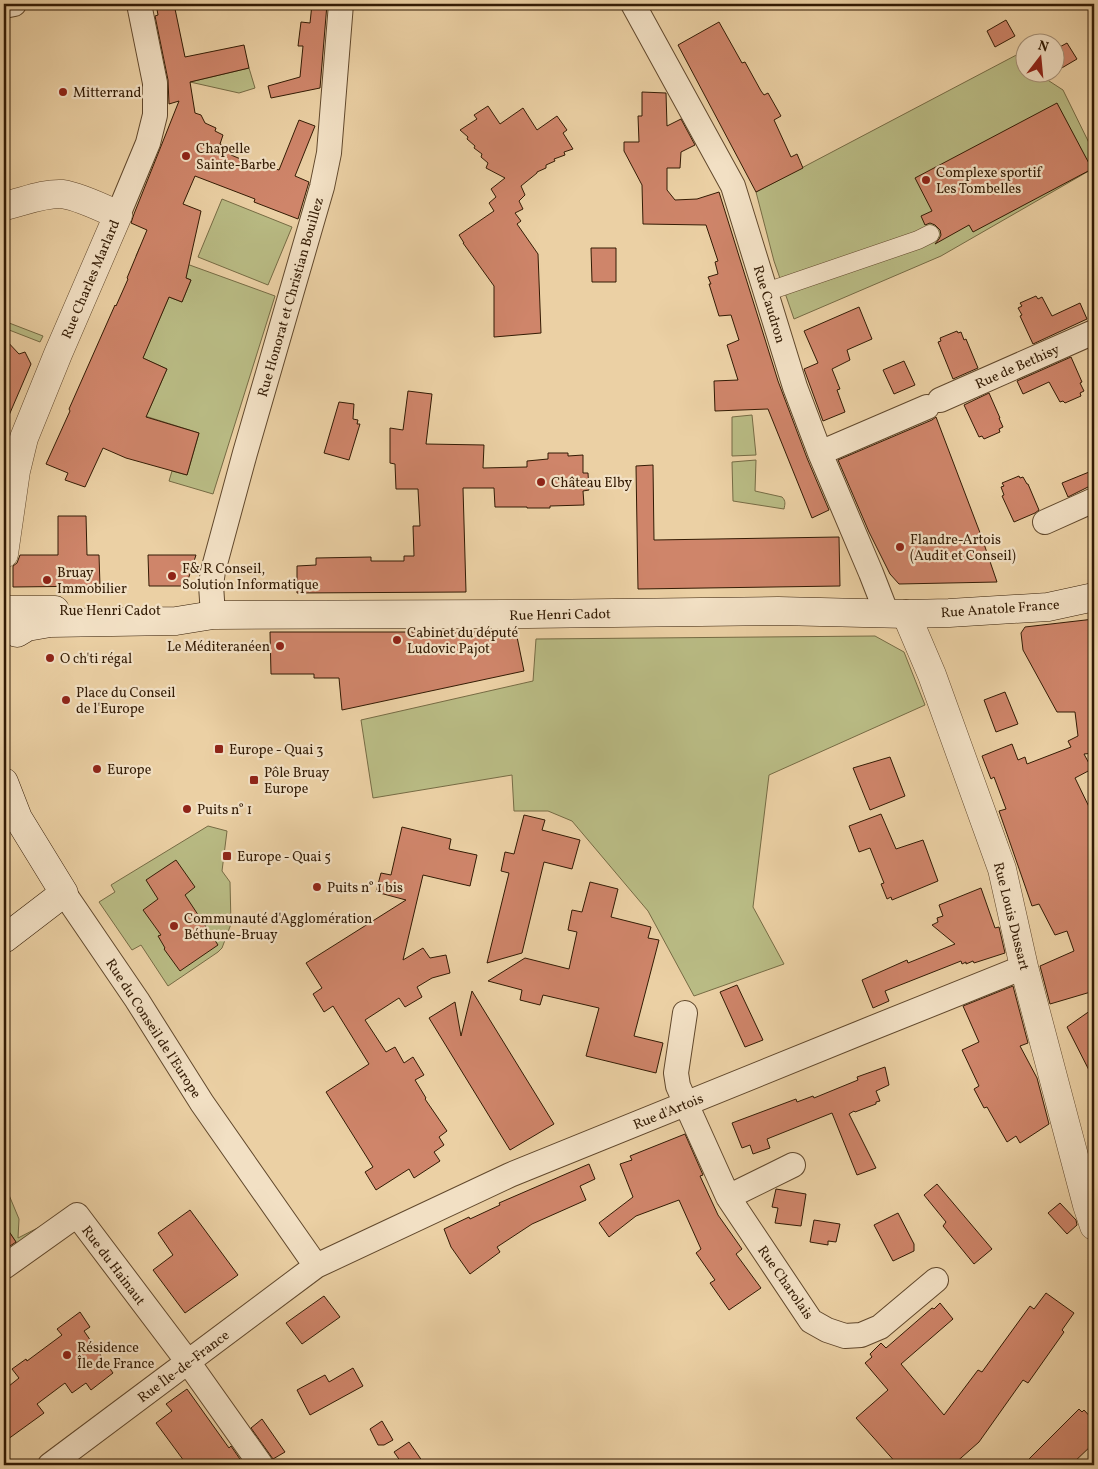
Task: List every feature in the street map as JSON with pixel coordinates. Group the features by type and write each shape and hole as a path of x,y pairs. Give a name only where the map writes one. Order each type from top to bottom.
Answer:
{"main road":[{"path":"4,206 44,196 64,194 118,215"},
{"name":"Rue Charles Marlard","path":"4,554 16,471 24,438 118,215"},
{"name":"Rue Anatole France","path":"897,614 1048,607 1094,597"},
{"name":"Rue Henri Cadot","path":"8,625 27,627 50,623 176,621 213,615 778,611 897,614"},
{"name":"Rue Louis Dussart","path":"897,614 932,675 1002,869 1024,967 1094,1226"},
{"name":"Rue du Conseil de l'Europe","path":"4,782 22,824 64,893"},
{"path":"4,939 64,893"}],"street":[{"path":"4,6 14,4"},
{"name":"Rue Charles Marlard","path":"118,215 148,143 156,115 154,83 139,4"},
{"name":"Rue Honorat et Christian Bouillez","path":"213,615 211,585 213,571 322,187 329,153 341,4"},
{"name":"Rue Caudron","path":"633,4 732,186 795,387 820,453 871,572 897,614"},
{"path":"766,292 918,240 930,234"},
{"name":"Rue de Bethisy","path":"820,453 1094,332"},
{"path":"1045,522 1094,500"},
{"name":"Rue du Conseil de l'Europe","path":"64,893 121,976 202,1103 316,1266"},
{"name":"Rue d'Artois","path":"316,1266 510,1176 1024,967"},
{"name":"Rue Charolais","path":"685,1013 676,1073 678,1086 728,1197 811,1321 827,1330 845,1336 861,1335 880,1328 936,1280"},
{"path":"728,1197 793,1165"},
{"name":"Rue du Hainaut","path":"4,1267 77,1215 188,1362"},
{"name":"Rue Île-de-France","path":"50,1465 316,1266"},
{"path":"188,1362 261,1465"}],"green space":[{"name":"Complexe sportif Les Tombelles","path":"1016,55 1016,82 1051,82 1063,90 1094,153 1094,168 941,256 794,319 774,261 756,192"},
{"path":"249,68 255,88 239,93 190,82"},
{"path":"222,199 292,227 268,285 198,257"},
{"path":"140,247 275,296 213,494 169,481 172,471 187,475 199,433 145,416 167,369 134,354 149,343 169,297 182,302 191,280 136,256"},
{"path":"4,321 43,336 40,342 4,328"},
{"path":"752,415 756,455 732,456 732,417"},
{"path":"756,460 755,491 782,497 785,501 784,509 733,501 732,462"},
{"path":"875,636 904,652 925,705 769,775 753,907 784,964 694,996 648,911 572,821 548,811 514,811 512,775 373,798 361,720 533,681 536,639"},
{"path":"208,826 227,831 222,871 230,882 231,924 222,948 218,952 168,986 141,945 132,950 99,902 115,892 111,885"},
{"path":"4,1183 19,1219 18,1238 67,1213 20,1248 4,1224"}],"building":[{"path":"156,4 174,4 185,57 244,45 249,68 190,82 195,113 201,115 205,123 216,128 215,131 223,135 220,144 233,150 231,155 267,170 268,166 279,170 299,120 315,126 295,176 309,182 298,219 254,202 255,199 195,176 183,204 201,211 186,278 191,280 182,302 169,297 143,358 167,369 146,417 199,433 187,475 126,458 103,448 85,487 65,480 68,473 46,464 128,279 147,230 131,223 179,101 169,104 168,80 155,16 158,15"},
{"path":"312,4 327,4 320,88 271,98 268,86 300,77 303,46 298,46 301,22 310,23"},
{"path":"1006,20 1015,36 995,47 987,31"},
{"path":"719,22 742,63 745,62 761,91 764,95 768,93 781,116 774,120 791,157 797,154 803,168 756,192 678,45"},
{"path":"1066,44 1077,59 1066,65"},
{"path":"642,92 666,93 667,126 681,119 695,145 681,152 680,168 667,168 667,190 675,200 697,199 719,192 778,381 829,510 812,518 768,409 715,411 714,381 738,380 727,345 739,340 731,315 719,316 709,284 711,284 708,277 718,274 715,262 718,261 706,225 643,224 642,185 624,151 624,142 639,142 638,116 642,116"},
{"path":"1057,103 1092,169 973,232 969,225 935,244 941,235 940,230 930,223 925,225 921,216 932,211 915,178"},
{"path":"488,106 500,124 523,108 537,130 557,116 567,130 563,133 573,149 564,152 565,155 554,159 555,161 546,165 546,168 537,172 521,186 525,195 519,201 523,209 515,213 521,221 517,224 538,254 541,333 494,337 494,286 459,235 494,211 489,203 496,197 491,189 505,178 486,168 488,163 481,157 482,154 474,148 475,146 467,139 468,137 460,130 477,119 474,115"},
{"path":"591,248 616,248 616,282 592,282"},
{"path":"1036,296 1038,299 1042,297 1052,316 1080,303 1087,319 1033,344 1018,308 1022,306 1020,303"},
{"path":"859,307 872,339 847,350 850,360 832,369 840,389 837,390 845,412 823,421 804,369 818,363 804,331"},
{"path":"957,331 958,333 961,332 964,340 966,339 978,368 953,379 938,342 941,341 940,338"},
{"path":"4,338 19,354 25,352 31,364 4,427"},
{"path":"1071,357 1082,382 1080,383 1084,391 1080,393 1081,396 1065,403 1063,401 1060,402 1049,382 1023,394 1017,381"},
{"path":"904,361 915,385 894,394 883,370"},
{"path":"408,391 432,394 426,444 484,445 483,468 527,467 527,461 548,459 548,453 568,453 568,456 583,455 583,473 588,473 589,490 583,491 584,505 550,506 550,508 495,507 494,488 463,488 466,592 297,593 297,566 316,565 316,558 371,557 371,561 404,561 404,556 414,556 413,526 420,526 418,489 396,489 395,464 390,463 390,428 403,430"},
{"path":"989,393 1003,427 999,429 1000,432 984,439 982,436 979,437 964,405"},
{"path":"339,402 354,404 353,419 358,420 357,424 360,424 349,460 324,453"},
{"path":"936,417 997,582 899,584 890,574 869,532 838,460"},
{"path":"653,465 654,540 839,537 840,586 638,589 636,466"},
{"path":"1094,470 1094,486 1068,497 1062,483"},
{"path":"1019,476 1020,478 1023,477 1028,484 1039,510 1014,522 1002,496 1004,495 1001,487 1004,486 1002,483"},
{"path":"58,516 86,516 87,555 99,555 100,586 13,587 13,566 17,563 20,555 58,555"},
{"path":"148,555 196,555 186,586 149,586"},
{"path":"1094,619 1094,753 1084,754 1092,769 1075,778 1094,817 1094,991 1050,1004 1040,966 1074,951 1067,931 1055,935 1039,904 1032,906 999,811 1006,809 994,777 991,779 982,756 1012,744 1018,760 1025,757 1027,764 1071,747 1068,741 1078,736 1075,712 1057,712 1023,650 1021,633 1025,627"},
{"path":"270,632 516,632 524,671 342,710 339,678 314,678 314,674 271,674"},
{"path":"1005,692 1018,724 996,732 984,700"},
{"path":"890,757 905,796 870,810 853,768"},
{"path":"881,814 896,849 923,840 938,881 892,900 891,897 887,899 881,884 884,883 870,848 859,852 849,826"},
{"path":"524,815 545,820 542,830 580,840 572,869 544,862 522,953 487,963 509,873 501,871 505,852 514,854"},
{"path":"402,827 451,839 449,849 477,855 470,886 423,875 403,960 423,948 430,958 446,955 450,973 432,978 417,987 422,997 405,1007 399,998 365,1020 386,1052 395,1047 404,1063 413,1057 424,1075 415,1080 425,1099 447,1131 439,1137 444,1145 434,1152 440,1161 414,1178 409,1169 376,1190 365,1172 373,1167 326,1092 369,1064 333,1006 324,1012 313,994 322,988 306,963 406,900 376,892 381,873 391,875"},
{"path":"176,860 195,887 185,895 218,945 180,971 164,949 158,936 161,935 143,910 158,899 146,880"},
{"path":"590,882 618,889 611,917 651,927 648,938 659,940 634,1036 663,1043 656,1073 586,1056 599,1008 543,995 540,1005 520,1000 522,990 488,981 525,958 569,969 577,932 568,930 572,910 582,912"},
{"path":"981,888 995,928 999,927 1005,953 974,963 973,961 962,964 961,961 885,991 889,1001 873,1008 862,980 907,960 908,963 955,944 932,925 938,922 937,918 943,916 939,905"},
{"path":"737,985 763,1040 745,1047 720,992"},
{"path":"1013,986 1028,1043 1020,1046 1037,1078 1049,1124 1020,1143 1016,1136 1007,1142 987,1107 984,1108 974,1089 979,1086 962,1050 979,1042 963,1006"},
{"path":"472,991 554,1124 510,1150 429,1018 455,1002 461,1036"},
{"path":"1094,1008 1094,1080 1067,1027"},
{"path":"885,1067 889,1085 876,1091 880,1101 849,1114 876,1168 857,1175 832,1113 767,1139 770,1148 753,1154 750,1145 742,1148 732,1123 796,1099 797,1102 813,1096 814,1098 858,1080 857,1077"},
{"path":"685,1134 703,1175 700,1176 718,1215 742,1249 736,1254 761,1288 729,1310 710,1283 715,1280 696,1253 701,1249 679,1200 636,1216 609,1237 599,1223 633,1197 620,1164 632,1160 630,1156"},
{"path":"589,1164 595,1179 580,1186 586,1200 532,1224 497,1247 500,1252 470,1274 451,1247 444,1229 469,1217 470,1219 500,1205 499,1203"},
{"path":"937,1184 992,1249 974,1264 943,1226 946,1222 924,1195"},
{"path":"776,1189 806,1194 801,1226 775,1223 778,1208 772,1207"},
{"path":"1060,1203 1076,1220 1077,1225 1067,1234 1048,1213"},
{"path":"190,1210 238,1275 185,1313 153,1270 173,1255 158,1233"},
{"path":"898,1213 914,1244 914,1251 893,1261 874,1225"},
{"path":"814,1220 840,1224 836,1242 828,1241 828,1245 810,1242"},
{"path":"4,1224 16,1242 4,1250"},
{"path":"1046,1293 1074,1313 1062,1330 1064,1332 1028,1383 1023,1380 979,1442 953,1465 898,1465 856,1418 888,1390 865,1363 872,1357 870,1354 881,1343 886,1348 932,1308 934,1309 940,1303 953,1319 901,1364 944,1415 978,1370 982,1372 1030,1306 1034,1309"},
{"path":"324,1296 340,1317 302,1344 286,1323"},
{"path":"80,1312 90,1327 84,1331 113,1373 91,1390 86,1383 72,1393 65,1383 37,1404 44,1413 4,1442 4,1390 19,1378 12,1369 26,1359 27,1361 62,1335 57,1329"},
{"path":"353,1368 363,1386 310,1415 297,1390 325,1375 329,1382"},
{"path":"187,1389 229,1448 231,1446 244,1465 187,1465 156,1423 172,1411 166,1404"},
{"path":"1079,1409 1082,1412 1084,1410 1094,1421 1094,1443 1071,1465 1023,1465"},
{"path":"262,1419 285,1452 273,1459 251,1428"},
{"path":"382,1421 393,1440 384,1445 378,1445 370,1429"},
{"path":"409,1442 425,1465 403,1465 394,1452"}],"place":[{"name":"Mitterrand","path":"63,92"},
{"name":"Chapelle Sainte-Barbe","path":"186,156"},
{"name":"Complexe sportif Les Tombelles","path":"926,180"},
{"name":"Château Elby","path":"541,482"},
{"name":"Flandre-Artois (Audit et Conseil)","path":"900,547"},
{"name":"F& R Conseil, Solution Informatique","path":"172,576"},
{"name":"Bruay Immobilier","path":"47,580"},
{"name":"Cabinet du député Ludovic Pajot","path":"397,640"},
{"name":"Le Méditeranéen","path":"280,646"},
{"name":"O ch'ti régal","path":"50,658"},
{"name":"Place du Conseil de l'Europe","path":"66,700"},
{"name":"Europe - Quai 3","path":"219,749"},
{"name":"Europe","path":"97,769"},
{"name":"Pôle Bruay Europe","path":"254,780"},
{"name":"Puits n° 1","path":"187,809"},
{"name":"Europe - Quai 5","path":"227,856"},
{"name":"Puits n° 1 bis","path":"317,887"},
{"name":"Communauté d'Agglomération Béthune-Bruay","path":"174,926"},
{"name":"Résidence Île de France","path":"67,1355"}]}
